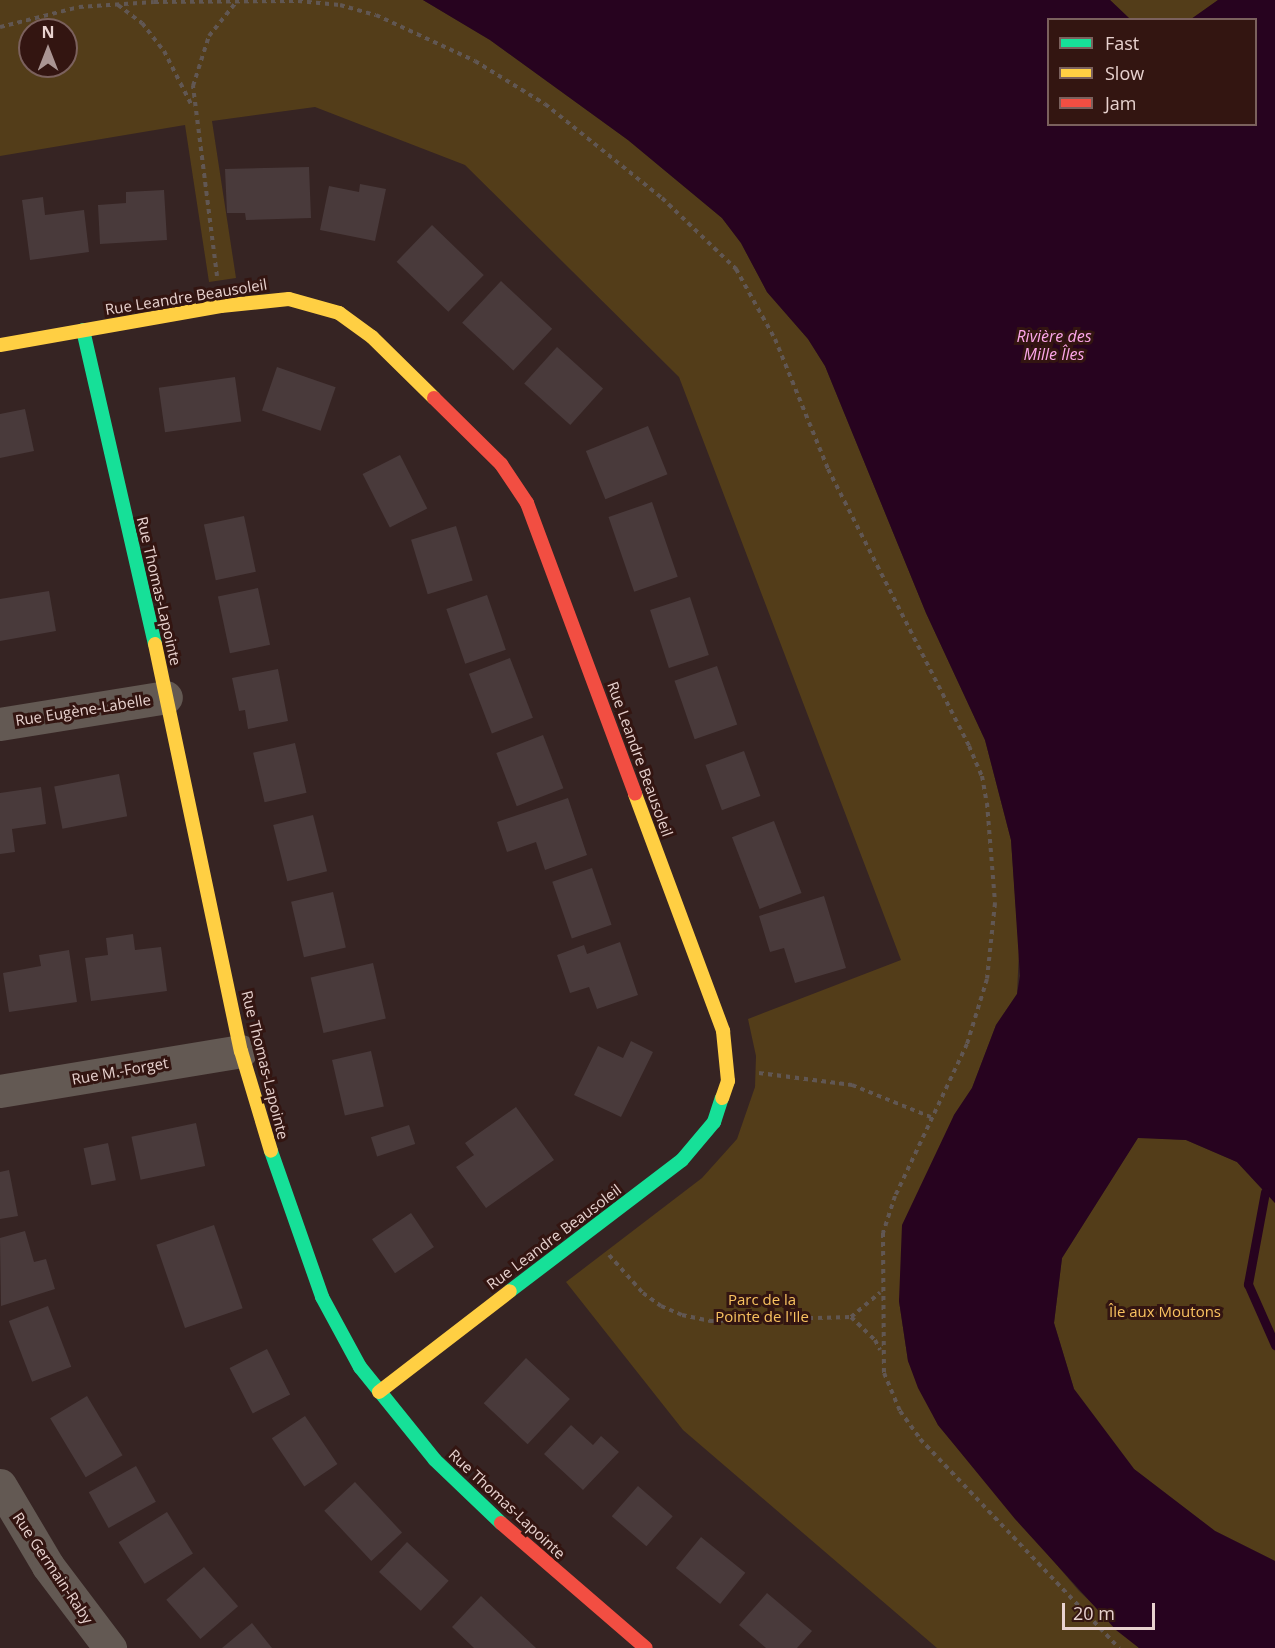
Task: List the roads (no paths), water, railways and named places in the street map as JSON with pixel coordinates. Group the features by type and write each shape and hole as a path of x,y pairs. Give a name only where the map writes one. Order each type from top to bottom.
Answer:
{"street":[{"name":"Rue Leandre Beausoleil","path":"0,345 258,301 314,303 339,313 372,337 501,464 515,481 534,520 723,1031 728,1081 714,1122 701,1141 682,1160 379,1392"},
{"name":"Rue Thomas-Lapointe","path":"83,330 166,697 241,1051 273,1164 314,1277 342,1335 379,1392 468,1495 646,1648"},
{"name":"Rue Eugène-Labelle","path":"0,724 166,697"},
{"name":"Rue M.-Forget","path":"0,1091 241,1051"},
{"name":"Rue Germain-Raby","path":"0,1485 48,1566 110,1648"}],"water":[{"name":"Rivière des Mille Îles","path":"423,0 1110,0 1129,18 1047,18 1047,126 1257,126 1257,18 1192,18 1218,0 1275,0 1275,1203 1237,1162 1186,1140 1138,1138 1062,1258 1054,1323 1074,1389 1134,1469 1215,1531 1275,1561 1275,1648 1139,1648 1116,1630 1015,1519 938,1425 918,1388 908,1361 899,1301 902,1225 954,1115 972,1088 996,1025 1017,994 1020,976 1011,840 985,740 926,613 825,366 808,339 767,292 741,243 722,218 628,140 490,40"}],"waterway":[{"path":"1265,1192 1248,1284 1275,1345"}],"park label":[{"name":"Parc de la Pointe de l'Ile","path":"762,1308"},
{"name":"Île aux Moutons","path":"1165,1312"}]}
